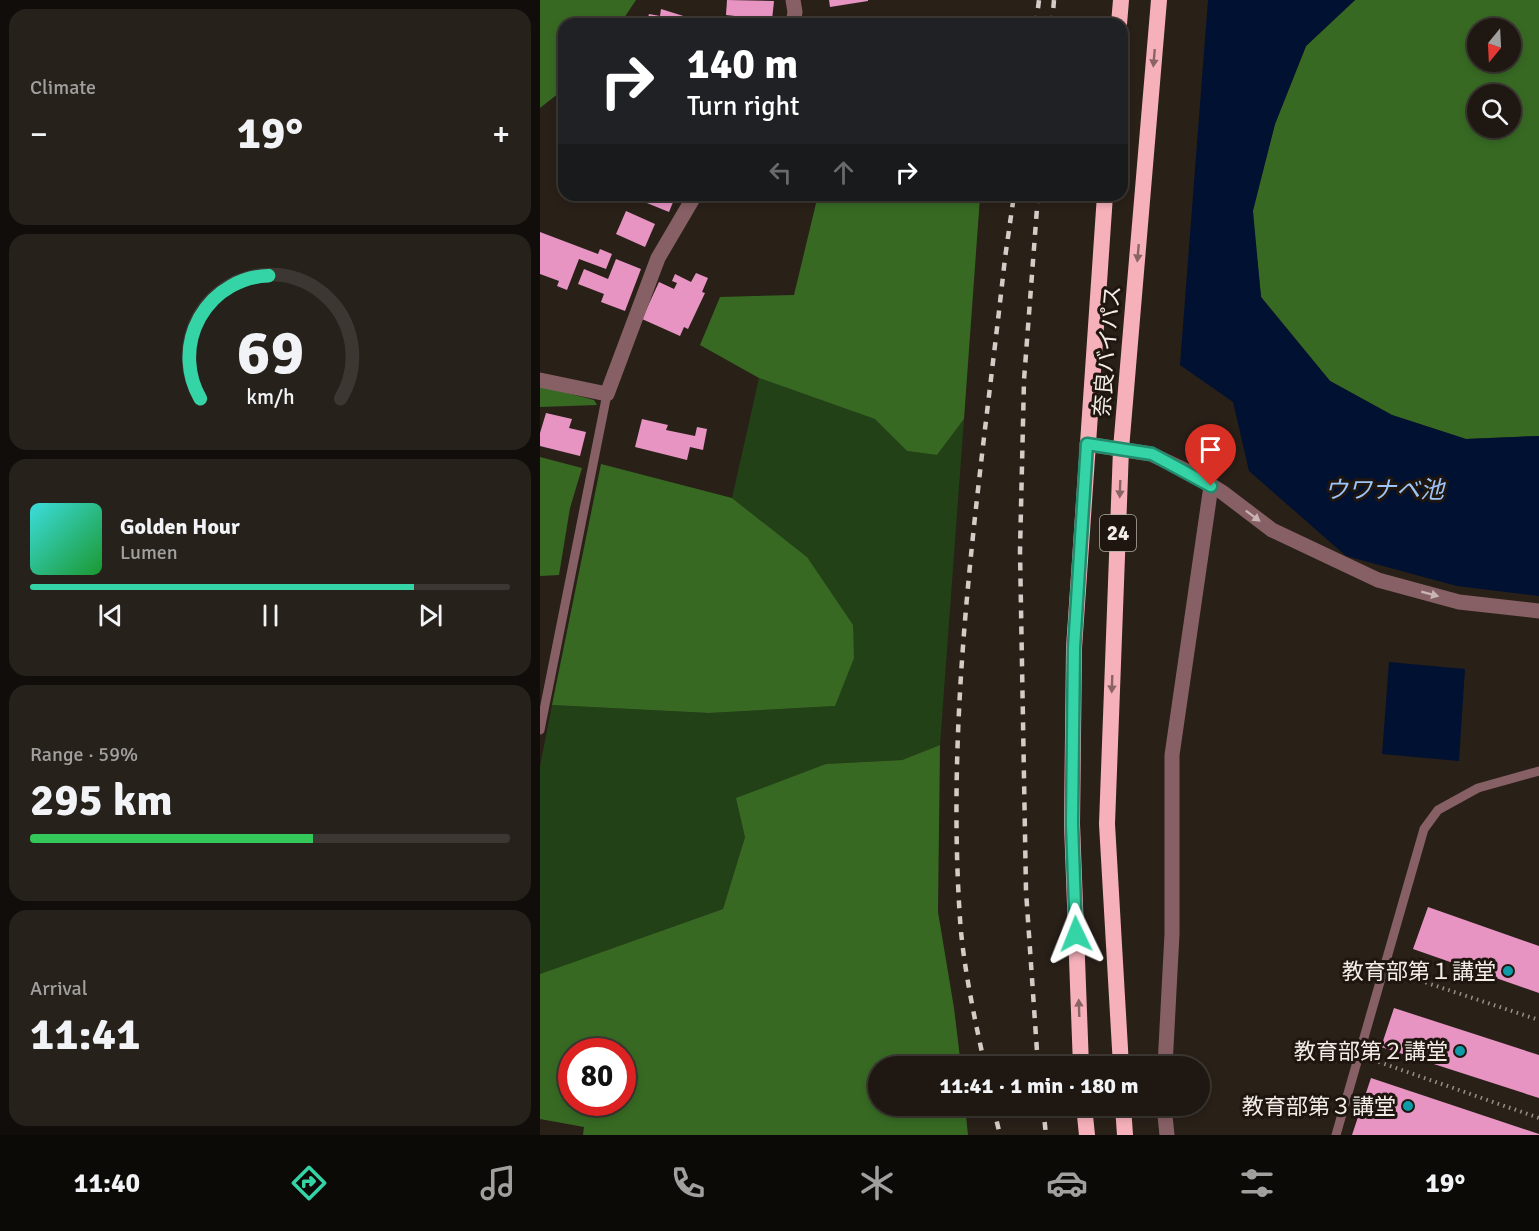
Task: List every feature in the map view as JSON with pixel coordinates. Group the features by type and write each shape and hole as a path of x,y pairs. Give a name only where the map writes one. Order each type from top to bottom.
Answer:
{"highway":[{"path":"1120,18 1121,0"},
{"name":"奈良バイパス","path":"1119,1056 1107,824 1121,449 1159,0"},
{"name":"奈良バイパス","path":"1081,1056 1072,788 1074,648 1106,201"},
{"path":"1085,1116 1087,1135"},
{"path":"1124,1116 1125,1135"}],"street":[{"path":"793,0 794,18"},
{"path":"540,380 607,394 658,258 691,201"},
{"path":"1087,444 1152,454 1211,486 1272,530 1378,580 1459,602 1539,611"},
{"path":"1166,1056 1172,934 1172,755 1211,486"},
{"path":"1165,1116 1167,1135"}],"lane":[{"path":"540,730 607,394"},
{"path":"1336,1135 1424,829 1438,810 1478,788 1539,771"}],"path":[{"path":"1383,968 1539,1020"},
{"path":"1358,1055 1539,1118"}],"green space":[{"path":"540,0 636,0 624,18 558,18 558,94 540,108"},
{"path":"1355,0 1539,0 1539,436 1466,439 1392,415 1330,381 1261,297 1252,211 1275,124 1306,46"},
{"path":"817,201 980,201 964,419 937,455 907,451 875,419 759,378 700,345 720,297 794,295"},
{"path":"759,378 876,419 907,451 937,455 964,419 940,745 902,760 826,764 745,837 723,909 540,974 540,766 552,705 709,713 835,706 807,557 732,498"},
{"path":"540,386 594,400 597,405 540,407"},
{"path":"540,457 582,468 570,508 559,575 540,576"},
{"path":"601,464 732,498 807,557 853,625 854,658 835,706 709,713 552,705"},
{"path":"940,745 938,912 960,1056 868,1056 868,1116 966,1116 968,1135 583,1135 584,1127 540,1119 540,974 723,909 745,837 736,798 826,764 902,760"}],"water":[{"name":"ウワナベ池","path":"1208,0 1355,0 1306,46 1275,124 1253,211 1261,297 1330,381 1392,415 1466,439 1539,436 1539,596 1457,586 1346,556 1249,471 1233,402 1180,365"},
{"path":"1389,662 1465,669 1459,761 1382,754"}],"building":[{"path":"727,0 774,1 772,18 726,15"},
{"path":"829,0 868,0 868,1 830,7"},
{"path":"661,9 690,18 648,18 649,14 660,16"},
{"path":"642,201 674,201 669,212"},
{"path":"626,211 655,224 645,247 616,234"},
{"path":"540,232 598,254 600,249 612,254 606,269 579,259 567,290 557,286 559,281 540,274"},
{"path":"616,259 641,269 625,311 601,302 604,294 578,284 584,269 608,279"},
{"path":"696,273 708,278 702,292 705,293 688,329 684,327 680,336 642,319 659,282 674,289 677,283 672,281 675,274 691,282"},
{"path":"546,413 572,419 569,428 586,432 580,456 540,446 540,433"},
{"path":"642,419 668,425 666,430 695,436 697,427 707,429 703,450 690,447 687,460 635,447"},
{"name":"教育部第１講堂","path":"1428,907 1539,946 1539,993 1413,949"},
{"name":"教育部第２講堂","path":"1394,1008 1539,1055 1539,1098 1381,1047"},
{"name":"教育部第３講堂","path":"1371,1078 1539,1134 1539,1135 1352,1135"}],"railway":[{"path":"1037,18 1039,0"},
{"path":"1052,18 1054,0"},
{"path":"983,1056 970,993 960,919 957,753 961,670 976,505 1013,201"},
{"path":"1037,1056 1026,891 1020,551 1024,380 1038,201"},
{"path":"995,1116 1000,1135"},
{"path":"1044,1116 1046,1135"}],"place":[{"name":"教育部第１講堂","path":"1508,971"},
{"name":"教育部第２講堂","path":"1460,1051"},
{"name":"教育部第３講堂","path":"1408,1106"}],"route":[{"path":"1076,934 1072,824 1074,648 1087,444 1152,454 1193,474 1211,486"}]}
